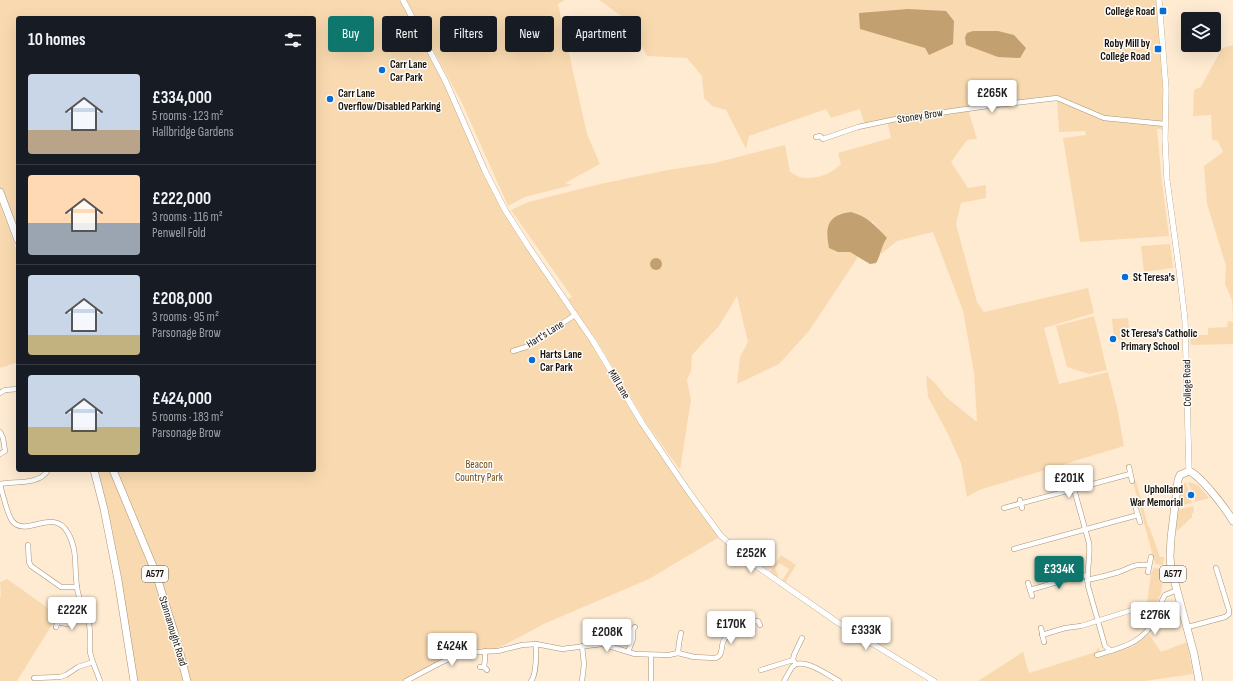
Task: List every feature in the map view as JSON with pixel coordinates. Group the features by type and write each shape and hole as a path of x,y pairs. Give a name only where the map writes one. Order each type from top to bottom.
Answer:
{"main road":[{"path":"0,192 16,235"},
{"path":"1189,471 1194,473 1207,486 1233,521"},
{"name":"A577","path":"1189,471 1180,475 1178,480 1170,538 1170,557 1171,568 1188,627 1198,681"},
{"path":"95,472 104,509 118,580 134,681"},
{"name":"Stannanought Road","path":"114,472 154,571 177,641 188,681"}],"street":[{"name":"Mill Lane","path":"403,0 446,82 485,171 505,210 598,348 642,423 721,536 737,552 836,622 934,681"},
{"path":"1159,0 1166,82 1165,126"},
{"name":"Stoney Brow","path":"816,137 820,136 823,139 858,127 896,119 1057,98 1104,118 1165,126"},
{"name":"College Road","path":"1165,126 1167,180 1185,320 1189,471"},
{"name":"Hart's Lane","path":"513,351 526,347 575,315"},
{"path":"0,393 5,390 16,389"},
{"path":"0,432 3,438 5,451 0,454"},
{"path":"1129,467 1132,481"},
{"path":"46,472 42,478 36,480 0,484 10,518 14,523 23,526 53,522 60,524 66,529 71,539 75,554 76,587 90,629 90,652 100,681"},
{"path":"1004,508 1130,474"},
{"path":"1074,489 1086,530 1090,551 1087,578 1088,586 1105,646 1111,651"},
{"path":"1136,509 1140,522"},
{"path":"1014,549 1138,516"},
{"path":"35,548 29,547 29,562 31,566 61,587 76,587"},
{"path":"1148,572 1151,557"},
{"path":"1030,590 1081,575 1087,578 1120,572 1138,564 1149,565"},
{"path":"1188,627 1225,617 1229,614 1216,568"},
{"path":"1028,583 1032,596"},
{"path":"1097,656 1131,645 1148,631 1157,616 1165,595 1177,590"},
{"path":"1042,635 1065,628 1081,626 1132,610 1145,609 1144,618"},
{"path":"58,622 67,624 87,617"},
{"path":"406,681 440,662 459,656 485,651 498,651 522,645 536,644 562,649 602,644 635,654 678,654 694,657 718,657 723,642 727,636 754,621 760,621"},
{"path":"628,652 634,639 633,630 636,627"},
{"path":"1041,628 1044,642"},
{"path":"678,654 682,633"},
{"path":"784,681 795,662 794,655 802,638"},
{"path":"534,679 536,644"},
{"path":"582,646 584,664 582,681"},
{"path":"484,668 486,660 485,651"},
{"path":"651,655 651,681"},
{"path":"38,679 63,676 78,667 93,662"},
{"path":"761,670 795,662 810,666 839,681"}],"green space":[{"name":"Beacon Country Park","path":"0,0 403,0 411,16 382,16 382,52 430,52 446,82 505,210 593,341 642,423 721,536 649,579 546,623 504,645 489,651 459,655 406,681 187,681 155,571 114,472 316,472 316,16 16,16 16,235 0,192"},
{"path":"406,0 565,0 558,4 562,22 562,52 569,52 587,134 600,164 565,183 572,185 525,197 508,206 463,105 432,48 432,16 415,16"},
{"path":"599,0 1159,0 1165,129 1157,129 1169,236 1080,242 1063,138 1086,135 1085,131 1059,132 1057,98 968,109 977,139 967,140 951,162 968,188 986,185 986,198 961,203 956,224 977,302 984,312 1088,288 1094,313 1044,328 1059,384 1108,372 1117,407 1124,446 979,490 967,497 961,463 947,432 928,397 926,375 935,383 946,397 977,422 974,373 963,311 933,232 897,241 881,254 881,249 887,238 872,221 838,252 850,252 858,257 809,331 779,364 737,384 740,357 748,342 737,296 719,326 692,355 691,371 687,380 691,400 680,470 645,421 596,339 568,299 572,297 511,210 528,202 600,184 668,170 714,163 785,145 790,172 803,178 815,178 829,173 841,164 838,153 891,138 887,121 865,126 860,109 831,118 826,109 749,136 746,149 726,110 712,106 704,98 702,76 687,58 647,56 641,45 641,16 620,15"},
{"path":"1233,45 1233,320 1232,300 1225,284 1226,266 1207,204 1204,166 1223,152 1218,141 1212,140 1211,115 1193,116 1194,90 1201,87 1222,48"},
{"path":"0,204 16,248 16,363 0,368"},
{"path":"1170,244 1173,268 1144,272 1141,246"},
{"path":"1094,316 1107,370 1089,374 1067,367 1056,326"},
{"path":"1128,318 1130,339 1114,340 1112,319"},
{"path":"1228,321 1233,322 1233,344 1191,345 1190,335 1208,335 1208,328 1227,327"},
{"path":"98,472 111,472 154,577 173,634 185,681 137,681 112,528"},
{"path":"1136,481 1148,526 1160,557 1164,557 1163,565 1155,564 1133,482"},
{"path":"1186,482 1189,491 1187,496 1192,503 1178,506 1182,485"},
{"path":"1188,482 1198,485 1209,498 1195,502 1195,493 1191,491"},
{"path":"1193,506 1194,512 1192,517 1176,532 1178,510"},
{"path":"781,555 796,565 785,583 782,581 789,569 779,563 775,568 778,578 770,572"},
{"path":"1154,568 1164,569 1161,593 1151,618 1146,615 1146,610 1151,573"},
{"path":"7,579 58,615 17,681 0,681 0,582"},
{"path":"1149,634 1161,652 1187,642 1193,674 1145,681 978,681 1023,652 1029,673 1096,652 1098,647 1100,651 1097,654 1098,658 1132,647"}],"shaded area":[{"path":"908,9 946,11 954,21 953,44 929,55 925,48 860,29 859,13"},
{"path":"973,31 998,31 1014,35 1026,48 1020,58 998,57 966,45 965,37 967,33"},
{"path":"851,212 862,216 871,222 887,238 883,244 876,263 870,264 850,252 838,252 829,248 827,234 832,219"},
{"path":"656,258 660,260 662,264 660,268 656,270 652,268 650,264 652,260"}],"place":[{"name":"College Road","path":"1163,11"},
{"name":"Roby Mill by College Road","path":"1158,49"},
{"name":"Carr Lane Car Park","path":"382,70"},
{"name":"Carr Lane Overflow/Disabled Parking","path":"330,99"},
{"name":"St Teresa's","path":"1125,277"},
{"name":"St Teresa's Catholic Primary School","path":"1113,339"},
{"name":"Harts Lane Car Park","path":"532,360"},
{"name":"Upholland War Memorial","path":"1191,495"}]}
